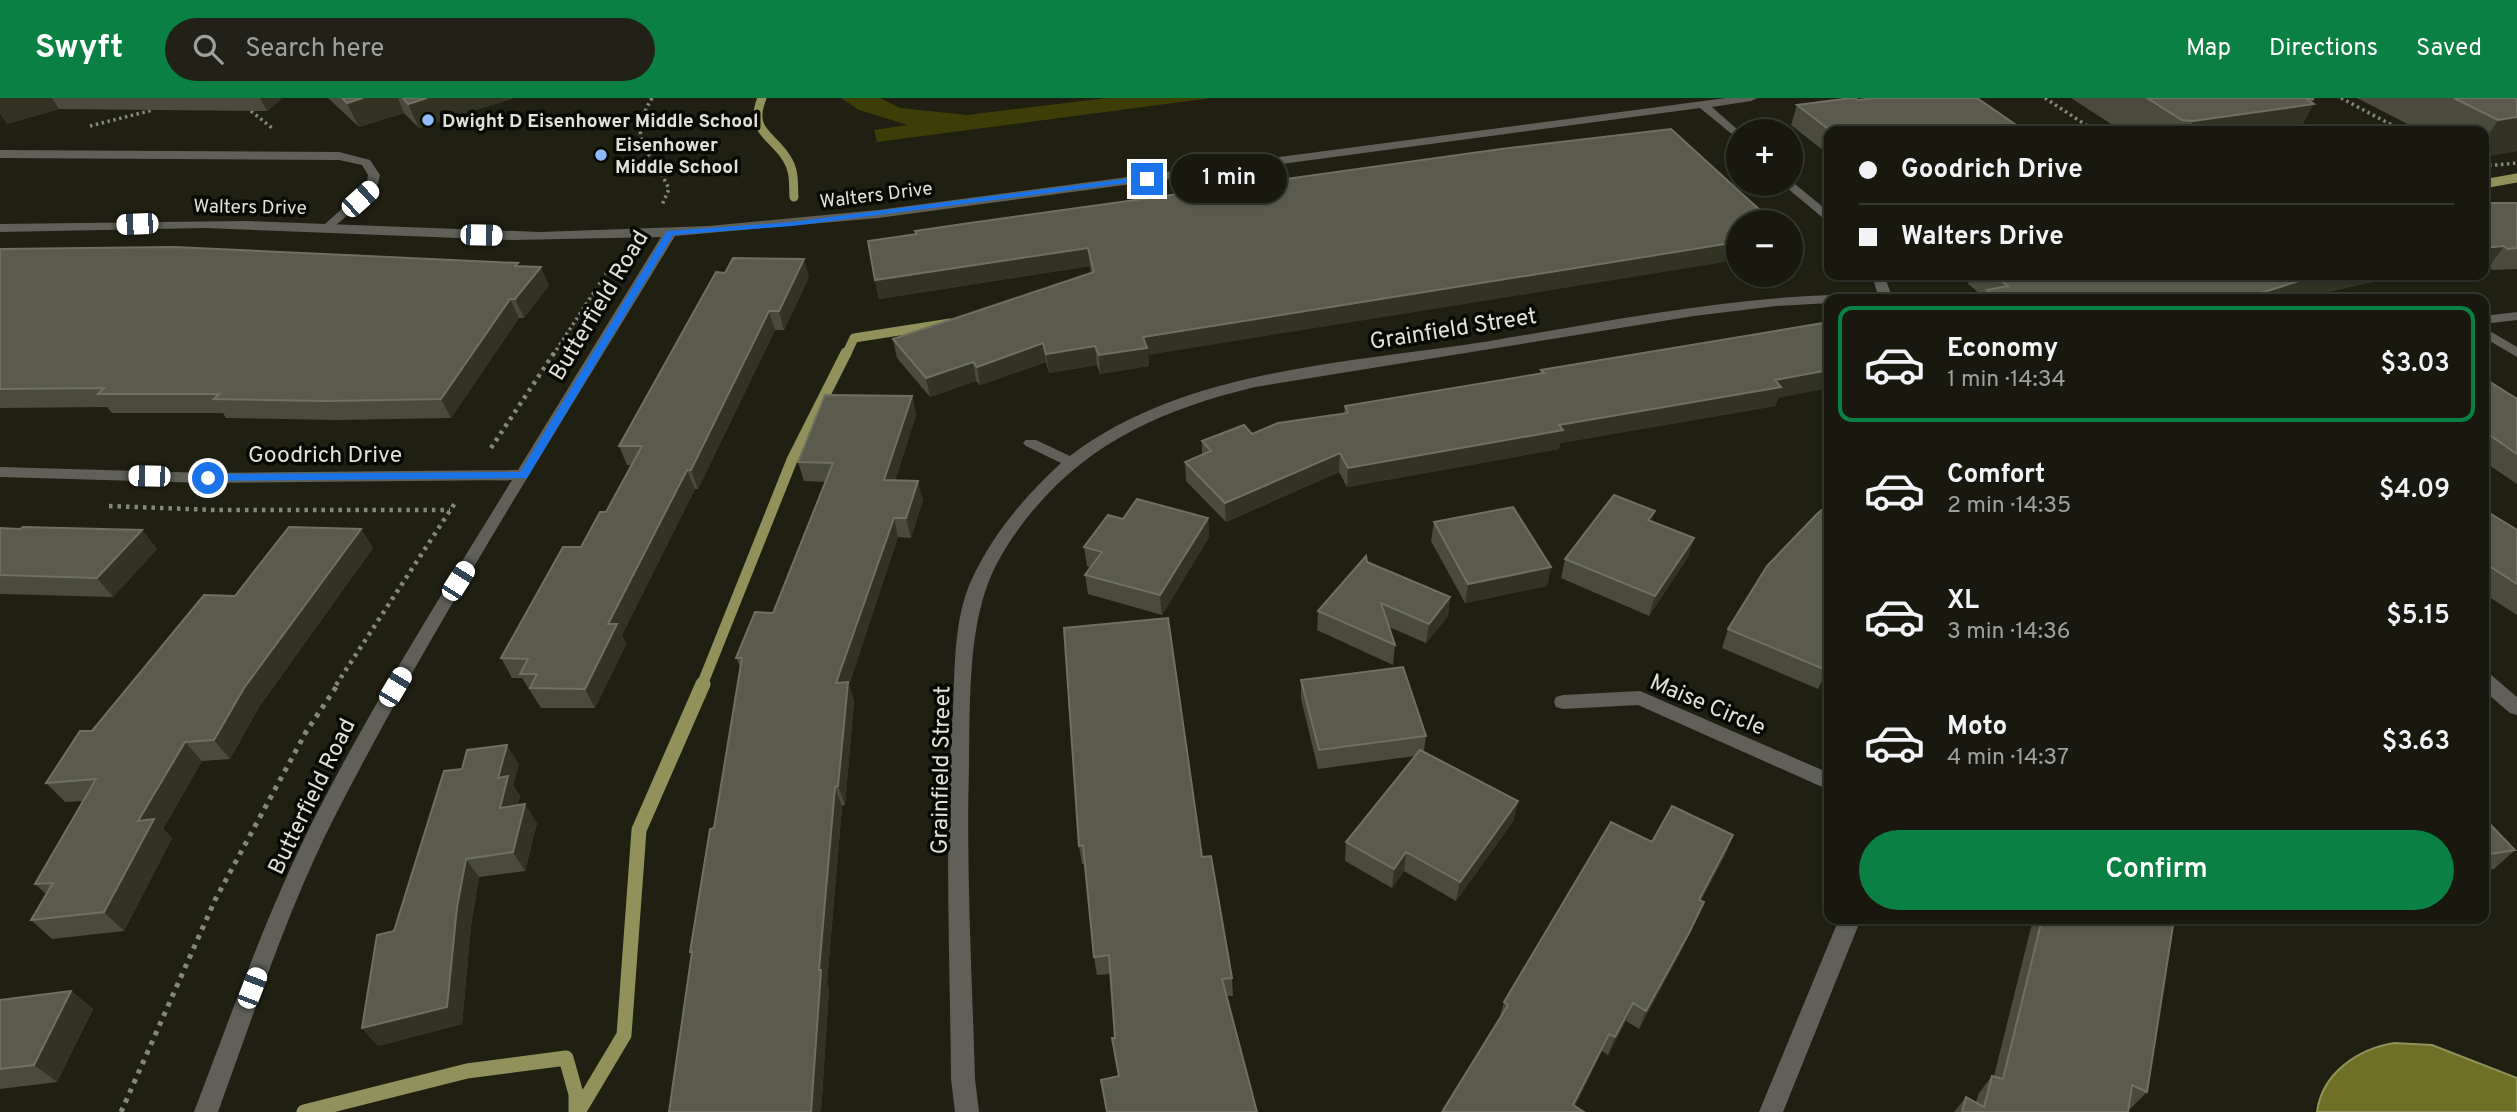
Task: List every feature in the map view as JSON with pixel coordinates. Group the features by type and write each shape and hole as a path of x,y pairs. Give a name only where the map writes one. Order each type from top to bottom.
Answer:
{"street":[{"name":"Walters Drive","path":"0,228 137,224 329,227 495,236 738,229 878,214 1751,98"},
{"path":"1702,104 1726,125"},
{"path":"0,154 338,156 366,163 374,175 372,188 329,227"},
{"path":"1803,196 1824,215"},
{"name":"Butterfield Road","path":"206,1112 271,937 327,811 411,660 670,233"},
{"name":"Grainfield Street","path":"967,1112 963,1079 958,744 968,628 979,583 1007,535 1050,482 1071,462 1142,418 1234,387 1709,309 1790,299 1824,299"},
{"path":"2489,319 2517,316"},
{"path":"2489,335 2517,353"},
{"path":"1031,443 1071,462"},
{"name":"Goodrich Drive","path":"0,472 208,478 523,475"},
{"path":"2489,684 2517,708"},
{"name":"Maise Circle","path":"1563,702 1640,698 1824,780"},
{"path":"1771,1112 1848,924"}],"path":[{"path":"652,98 640,117 638,129 645,153 664,176 669,189 665,203 658,208"},
{"path":"2045,98 2087,126"},
{"path":"2341,98 2394,126"},
{"path":"251,111 281,136"},
{"path":"2288,119 2301,126"},
{"path":"2489,165 2517,163"},
{"path":"488,456 493,443 617,256"},
{"path":"121,1112 215,900 306,732 461,494"}],"shaded area":[{"path":"841,98 880,98 900,108 967,115 1107,98 1211,98 877,142 874,130 908,125 859,110"},
{"path":"2394,1043 2432,1045 2517,1078 2517,1112 2317,1112 2326,1086 2344,1065 2367,1051"}],"building":[{"path":"342,98 363,98 347,103"},
{"path":"403,98 427,98 408,104"},
{"path":"1855,98 1977,98 2018,126 1824,126 1797,105"},
{"path":"2147,98 2311,98 2314,99 2308,100 2314,104 2193,121 2182,120"},
{"path":"2454,98 2517,98 2517,117 2498,120"},
{"path":"1671,129 1726,179 1726,196 1744,196 1760,210 1726,210 1726,244 1143,337 1147,348 1099,355 1095,346 1046,354 1043,343 977,367 973,362 926,378 893,339 1094,272 1088,248 875,280 868,241 963,224 1501,149"},
{"path":"2489,203 2517,203 2517,248 2508,249 2504,246 2489,247"},
{"path":"174,247 518,263 515,266 541,267 515,299 510,299 441,399 214,399 219,394 98,394 104,388 0,389 0,249"},
{"path":"733,258 804,259 779,311 769,311 691,470 687,470 608,624 617,624 585,689 530,688 537,674 520,674 528,659 501,658 563,547 581,547 600,512 606,512 642,446 619,446 716,272 725,273"},
{"path":"2000,280 2302,280 2258,294 1992,294 1987,290 2008,286"},
{"path":"1824,323 1824,371 1775,380 1781,387 1559,425 1563,430 1348,468 1340,453 1225,503 1185,462 1211,451 1202,441 1244,425 1252,434 1278,423 1348,413 1345,406 1544,373 1541,370"},
{"path":"2489,381 2517,399 2517,454 2489,435"},
{"path":"825,395 912,396 884,480 918,481 906,518 894,518 836,683 848,682 838,786 835,787 819,970 811,1112 669,1112 690,952 742,658 736,658 755,612 773,613 833,463 798,462"},
{"path":"1614,495 1655,511 1648,520 1694,538 1655,596 1565,559"},
{"path":"1137,499 1208,518 1160,595 1085,575 1102,552 1084,547 1108,515 1123,519"},
{"path":"1513,507 1551,567 1468,584 1434,522"},
{"path":"1824,508 1824,669 1728,629 1767,566"},
{"path":"2489,513 2517,530 2517,584 2489,566"},
{"path":"289,527 361,529 244,688 214,740 185,742 138,821 154,819 104,912 31,920 53,883 35,884 96,779 46,783 80,731 92,731 204,595 235,596"},
{"path":"0,528 142,530 97,578 0,575"},
{"path":"1366,556 1367,562 1450,597 1429,624 1381,603 1395,645 1318,611"},
{"path":"1168,618 1202,857 1211,856 1232,978 1222,979 1257,1112 1107,1112 1101,1080 1119,1076 1112,1038 1115,1038 1109,955 1094,957 1083,845 1079,846 1064,628"},
{"path":"1403,667 1426,736 1319,750 1301,680"},
{"path":"507,745 498,778 508,776 500,808 525,804 513,852 466,859 457,907 447,1007 362,1028 377,935 394,931 444,771 462,769 467,750"},
{"path":"1420,750 1518,801 1460,882 1406,852 1394,869 1346,842"},
{"path":"1672,806 1733,835 1699,900 1704,902 1689,933 1646,1011 1633,1003 1615,1037 1609,1034 1573,1105 1584,1112 1442,1112 1508,1005 1504,1002 1611,822 1652,842"},
{"path":"2489,823 2515,850 2489,854"},
{"path":"2041,924 2173,924 2147,1092 2132,1085 2128,1112 1962,1112 1966,1097 1984,1107 1992,1076 2003,1079"},
{"path":"71,991 34,1065 0,1069 0,1000"}],"waterway":[{"path":"762,98 758,109 760,126 790,164 794,197"},
{"path":"2489,183 2517,178"},
{"path":"846,355 854,338 950,323"},
{"path":"702,685 792,460 846,353"},
{"path":"578,1112 624,1035 639,830 703,684"},
{"path":"304,1112 467,1071 566,1058 576,1094 576,1112"}],"place":[{"name":"Dwight D Eisenhower Middle School","path":"428,120"},
{"name":"Eisenhower Middle School","path":"601,155"}],"route":[{"path":"208,478 523,475 670,233 792,224 1147,179"}]}
